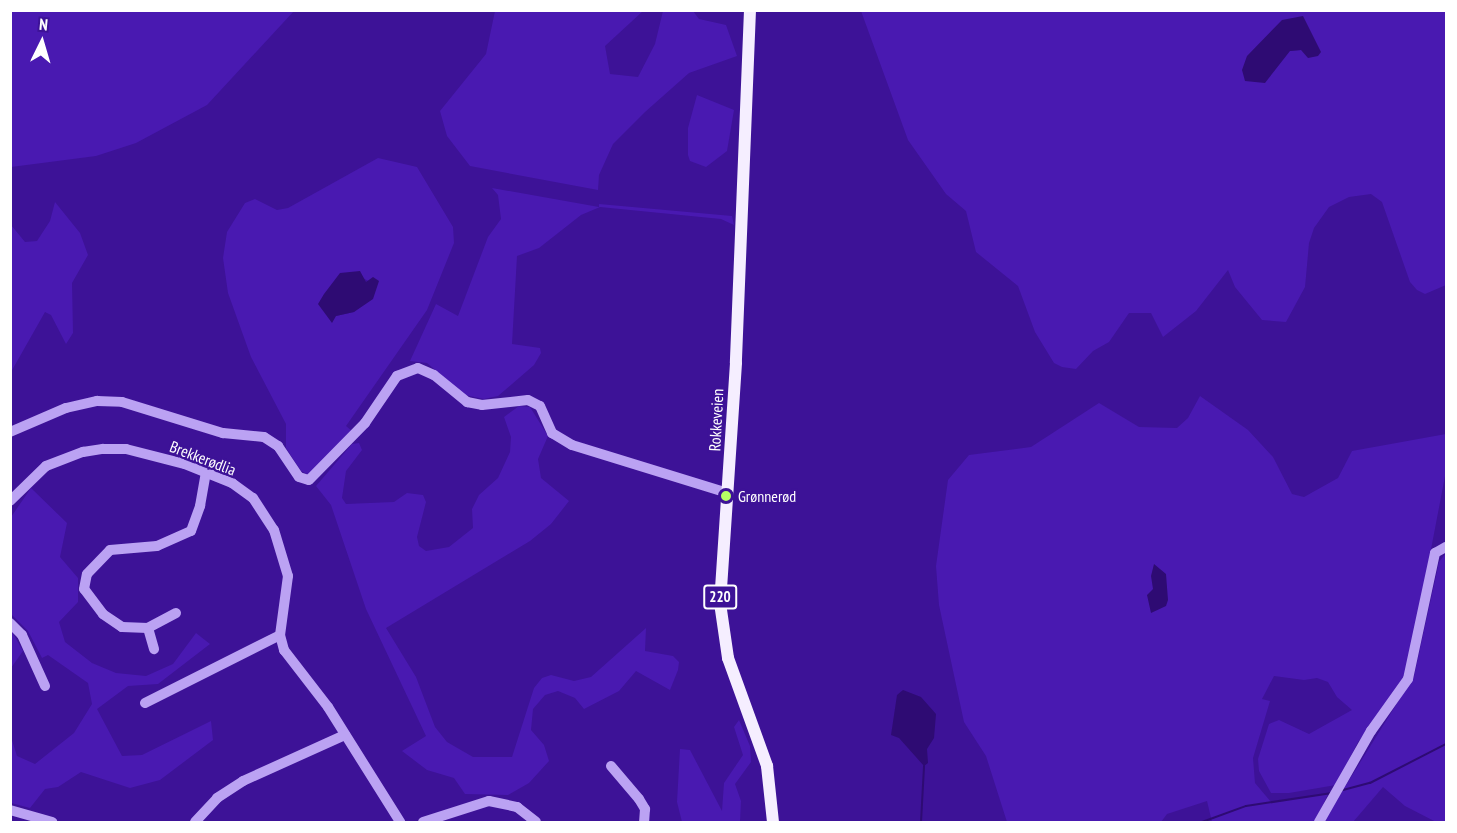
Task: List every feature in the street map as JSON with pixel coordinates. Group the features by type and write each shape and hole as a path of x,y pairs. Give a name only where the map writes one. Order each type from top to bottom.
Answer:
{"main road":[{"name":"Rokkeveien","path":"750,10 721,626 767,766 773,822"}],"street":[{"path":"10,432 66,408 97,401 122,402 223,433 264,437 278,446 299,477 309,480 365,423 398,376 418,368 434,375 467,402 482,405 528,400 540,406 552,433 572,445 728,493"},
{"name":"Brekkerødlia","path":"10,501 46,466 83,452 126,449 206,471 232,483 253,498 274,530 288,576 280,635"},
{"path":"177,613 148,628 122,627 102,614 87,597 84,589 87,574 110,550 157,546 190,531 201,506 206,471"},
{"path":"1319,822 1371,731 1408,679 1435,553 1446,547"},
{"path":"10,623 22,635 45,686"},
{"path":"148,628 154,649"},
{"path":"146,703 280,635 284,650 345,735 400,822"},
{"path":"195,822 217,798 243,781 345,735"},
{"path":"611,766 645,809 644,822"},
{"path":"423,822 489,801 507,803 536,822"},
{"path":"10,810 52,822"}],"shaded area":[{"path":"11,10 294,11 207,105 136,143 96,156 11,167"},
{"path":"495,11 643,11 605,46 610,74 638,77 655,44 663,11 693,11 699,19 726,25 737,56 689,73 645,112 613,144 599,175 598,190 470,166 447,136 440,111 486,54"},
{"path":"861,11 1446,11 1446,285 1425,294 1417,290 1410,282 1382,202 1371,194 1349,197 1329,207 1314,228 1309,243 1305,287 1286,322 1262,320 1235,287 1228,270 1196,311 1163,337 1151,313 1129,313 1109,342 1093,351 1076,369 1062,367 1054,363 1035,332 1018,286 976,252 966,211 946,194 908,140","holes":["1303,16 1301,50 1290,51"]},
{"path":"1303,16 1321,52 1318,56 1308,58 1301,50 1290,51 1265,83 1245,81 1242,70 1247,56 1282,20"},
{"path":"697,95 734,110 727,151 706,167 690,161 688,155 688,128"},
{"path":"378,158 417,167 453,227 454,243 427,310 346,426 352,431 309,475 301,471 286,448 286,424 251,357 228,293 223,258 227,232 245,203 255,199 277,210 288,208","holes":["363,278 370,282 354,312 336,316"]},
{"path":"492,188 599,207 599,204 732,216 734,225 721,219 600,207 581,215 539,248 517,256 512,344 540,348 541,353 534,365 498,396 484,399 465,395 427,363 410,361 436,304 458,316 488,237 501,219 498,195"},
{"path":"55,202 80,233 88,255 72,283 73,333 66,344 51,315 45,312 11,372 11,225 25,242 37,241 50,221"},
{"path":"360,271 366,282 373,277 379,281 373,299 354,312 336,316 332,323 318,304 340,273"},
{"path":"1200,396 1248,430 1273,457 1292,494 1304,497 1338,478 1352,451 1446,434 1446,471 1409,664 1395,695 1358,742 1336,785 1289,793 1271,793 1259,771 1258,759 1269,724 1279,720 1309,734 1352,710 1337,697 1328,682 1317,678 1304,680 1274,676 1262,699 1270,701 1253,758 1255,783 1271,802 1328,794 1315,822 1212,822 1207,801 1167,814 1161,822 1007,822 986,756 964,722 939,605 936,566 948,480 969,455 1031,447 1099,403 1139,427 1177,428 1188,418"},
{"path":"519,406 530,407 548,436 538,459 541,478 569,501 551,524 530,541 386,628 416,677 435,727 447,742 473,757 512,757 534,688 542,678 551,675 574,681 591,677 646,628 645,651 673,656 679,662 678,670 670,690 636,671 619,691 584,709 575,698 558,691 545,695 533,709 531,730 544,745 549,761 529,783 508,795 465,794 454,778 427,770 402,751 426,736 366,609 331,505 316,486 352,444 359,443 362,450 346,471 342,498 346,504 394,502 407,493 423,495 426,502 417,537 419,546 426,551 449,547 473,528 472,509 479,495 498,478 510,452 511,437 504,417"},
{"path":"31,488 67,523 60,557 78,578 78,602 59,622 65,642 92,663 116,673 146,676 173,664 196,633 210,644 158,684 128,686 97,709 122,756 142,755 211,721 213,740 160,780 130,788 81,772 58,787 45,789 30,808 11,803 10,734 17,756 35,764 74,733 92,704 88,683 48,655 42,658 28,631 11,614 11,517"},
{"path":"1446,553 1446,822 1436,822 1405,806 1383,787 1353,822 1323,822 1414,676 1439,562"},
{"path":"1154,564 1166,574 1168,600 1166,606 1151,613 1147,595 1153,589 1151,576"},
{"path":"11,630 23,651 11,668"},
{"path":"903,690 921,697 936,714 934,738 927,749 928,763 924,766 899,738 891,735 897,695"},
{"path":"739,720 750,746 751,762 735,784 741,801 740,822 682,822 677,802 680,749 690,750 722,811 724,783 743,755 734,727"}],"waterway":[{"path":"1343,790 1370,783 1446,744"},
{"path":"921,822 924,766"},
{"path":"1202,822 1246,806 1332,793"}],"place":[{"name":"Grønnerød","path":"726,496"}]}
